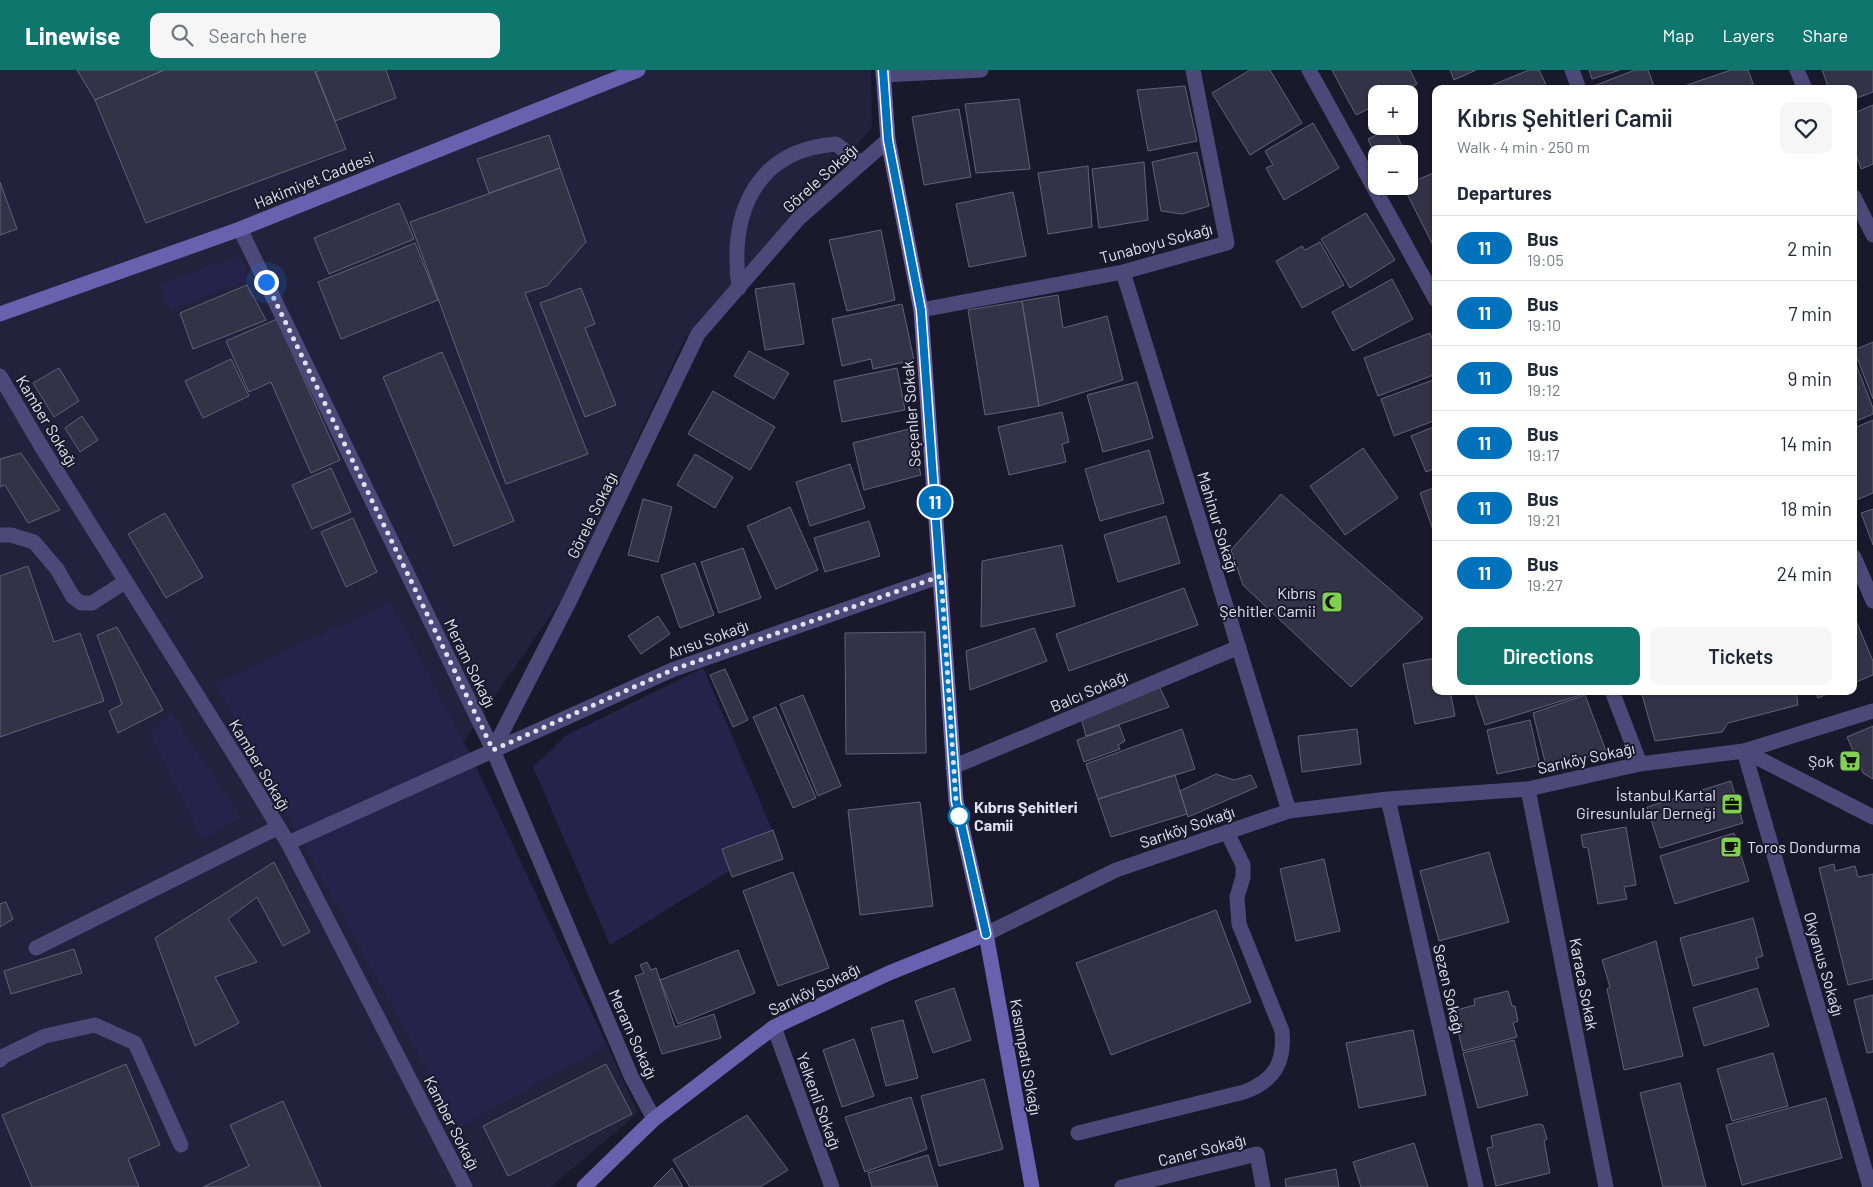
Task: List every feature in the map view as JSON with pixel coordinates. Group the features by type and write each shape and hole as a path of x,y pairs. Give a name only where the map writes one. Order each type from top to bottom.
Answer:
{"street":[{"name":"Hakimiyet Caddesi","path":"0,314 240,228 638,70"},
{"path":"883,72 981,70"},
{"name":"Tunaboyu Sokağı","path":"921,310 1123,272 1227,243 1193,70"},
{"path":"1309,70 1432,293"},
{"path":"1572,70 1578,85"},
{"path":"1798,70 1804,85"},
{"name":"Seçenler Sokak","path":"883,72 888,140 921,310 956,801 986,934"},
{"name":"Görele Sokağı","path":"493,750 570,600 698,334 800,218 888,140"},
{"path":"739,288 736,268 742,216 749,198 759,182 772,167 800,150 836,144 861,164"},
{"path":"1857,203 1873,234"},
{"name":"Meram Sokağı","path":"240,228 493,750 631,1076 654,1119"},
{"name":"Mahinur Sokağı","path":"1123,272 1289,811"},
{"name":"Kamber Sokağı","path":"0,376 41,446 288,843 465,1187"},
{"path":"0,535 11,534 34,542 56,569 73,597 81,603 92,603 125,582"},
{"path":"1857,564 1873,601"},
{"name":"Arısu Sokağı","path":"493,750 672,670 941,576"},
{"name":"Balcı Sokağı","path":"953,767 1239,648"},
{"path":"1614,695 1640,764"},
{"name":"Sarıköy Sokağı","path":"584,1187 654,1119 774,1027 889,972 986,934 1116,870 1289,811 1388,799 1528,788 1640,764 1744,750 1873,711"},
{"path":"288,843 493,750"},
{"path":"1744,750 1873,817"},
{"name":"Okyanus Sokağı","path":"1744,750 1870,1187"},
{"name":"Karaca Sokak","path":"1528,788 1606,1187"},
{"name":"Sezen Sokağı","path":"1388,799 1476,1187"},
{"path":"36,948 277,828"},
{"path":"1078,1133 1244,1092 1256,1088 1275,1071 1281,1058 1283,1045 1282,1031 1239,924 1237,897 1243,877 1243,865 1227,832"},
{"name":"Kasımpatı Sokağı","path":"986,934 1032,1187"},
{"path":"0,1060 4,1056 45,1036 95,1025 103,1028 134,1044 181,1145"},
{"name":"Yelkenli Sokağı","path":"774,1027 832,1187"},
{"name":"Caner Sokağı","path":"1122,1187 1257,1154 1263,1187"}],"shaded area":[{"path":"0,70 871,70 872,128 683,342 564,596 464,741 391,602 459,1128 607,1045 638,1113 551,1187 0,1187"},
{"path":"239,255 252,279 170,310 159,285"},
{"path":"391,602 464,741 607,1045 459,1128 215,684"},
{"path":"703,668 777,841 610,945 533,767 567,735"},
{"path":"171,713 241,817 202,840 149,733"}],"building":[{"path":"77,70 164,70 95,100"},
{"path":"164,70 315,70 346,149 146,223 95,100"},
{"path":"321,70 386,70 396,98 335,121 315,72"},
{"path":"1250,70 1270,70 1302,123 1250,155 1212,93"},
{"path":"1332,70 1410,70 1417,84 1415,85 1368,85 1368,109 1356,115"},
{"path":"1450,70 1476,70 1454,80"},
{"path":"1529,70 1539,70 1546,85 1493,85"},
{"path":"1589,70 1620,70 1592,79"},
{"path":"1635,70 1648,70 1654,85 1596,85"},
{"path":"1731,70 1748,70 1754,85 1687,85"},
{"path":"1822,70 1873,70 1873,92 1857,98 1857,85 1828,85"},
{"path":"1185,86 1197,141 1148,151 1137,90"},
{"path":"1019,99 1030,169 976,173 965,104"},
{"path":"1873,105 1873,164 1861,169 1857,158 1857,112"},
{"path":"959,109 971,177 924,185 912,117"},
{"path":"1313,123 1339,168 1284,200 1266,168 1273,165 1265,151"},
{"path":"549,135 560,168 489,193 477,159"},
{"path":"1376,135 1397,135 1402,145 1371,145 1368,139"},
{"path":"1197,152 1209,206 1182,214 1161,211 1152,162"},
{"path":"1144,162 1148,220 1099,228 1092,169"},
{"path":"1088,166 1092,227 1048,234 1038,173"},
{"path":"560,168 586,242 547,286 525,293 588,454 506,484 410,222"},
{"path":"1432,174 1432,243 1408,195 1418,195 1418,179"},
{"path":"0,182 17,229 0,235"},
{"path":"1013,192 1026,256 969,267 956,204"},
{"path":"399,203 414,239 329,274 314,238"},
{"path":"1366,213 1395,260 1350,288 1321,239"},
{"path":"881,230 895,300 847,311 829,240"},
{"path":"1320,242 1344,285 1302,308 1276,261 1302,246 1305,250"},
{"path":"415,243 438,300 341,339 318,282"},
{"path":"1392,279 1413,319 1353,351 1332,312"},
{"path":"794,283 804,344 765,350 755,289"},
{"path":"247,285 266,320 193,349 180,313"},
{"path":"581,288 595,324 585,328 616,405 585,417 540,303"},
{"path":"1058,295 1063,328 1107,316 1123,380 1039,406 1022,301"},
{"path":"1022,301 1039,406 985,415 968,310"},
{"path":"902,304 914,360 873,369 871,359 842,366 832,319"},
{"path":"277,319 340,460 311,473 271,382 249,392 226,341"},
{"path":"1430,333 1432,339 1432,376 1378,396 1364,358"},
{"path":"1873,342 1873,399 1857,358 1857,349"},
{"path":"749,351 789,373 774,399 734,376"},
{"path":"442,352 514,521 454,546 383,377"},
{"path":"231,359 249,396 203,418 185,381"},
{"path":"1857,367 1873,408 1873,414 1857,421"},
{"path":"59,368 79,401 54,417 33,383"},
{"path":"897,368 905,410 842,422 834,381"},
{"path":"1432,380 1432,422 1394,436 1381,399"},
{"path":"1137,382 1153,438 1103,452 1087,395"},
{"path":"713,391 775,427 750,470 688,434"},
{"path":"1062,412 1069,442 1062,444 1066,462 1009,475 998,427"},
{"path":"82,416 98,440 80,452 65,428"},
{"path":"1873,420 1873,493 1857,500 1857,427"},
{"path":"1432,428 1432,470 1426,472 1411,436"},
{"path":"909,429 921,475 864,490 853,443"},
{"path":"1363,448 1398,498 1345,535 1310,486"},
{"path":"1149,450 1164,503 1100,521 1085,469"},
{"path":"21,453 60,510 28,523 5,485 0,487 0,459"},
{"path":"695,454 733,477 715,508 677,485"},
{"path":"850,464 865,508 810,526 796,482"},
{"path":"331,468 351,512 312,529 292,485"},
{"path":"1432,488 1432,527 1420,493"},
{"name":"Kıbrıs Şehitler Camii","path":"1281,494 1423,618 1351,687 1243,585 1231,550"},
{"path":"643,499 672,507 658,562 628,555"},
{"path":"790,507 818,570 776,589 747,526"},
{"path":"1873,509 1873,545 1861,513"},
{"path":"165,513 203,577 166,598 128,534"},
{"path":"1166,516 1180,563 1118,582 1104,535"},
{"path":"353,518 377,572 346,587 321,532"},
{"path":"869,521 880,556 825,572 814,538"},
{"path":"1062,545 1075,606 981,627 982,561"},
{"path":"743,548 761,598 719,613 701,562"},
{"path":"695,563 714,615 680,628 661,575"},
{"path":"28,566 54,642 80,633 104,701 0,737 0,576"},
{"path":"1184,588 1198,625 1069,671 1056,634"},
{"path":"658,616 670,634 641,654 628,636"},
{"path":"1857,623 1873,661 1873,675 1857,682"},
{"path":"117,627 163,710 118,733 109,711 122,704 97,635"},
{"path":"1034,628 1047,661 970,690 966,651"},
{"path":"925,632 926,753 846,754 845,633"},
{"path":"1432,659 1432,695 1451,695 1455,716 1415,724 1403,664"},
{"path":"725,669 748,720 733,727 710,675"},
{"path":"1159,686 1169,707 1086,736 1081,718"},
{"path":"803,695 841,786 818,796 780,704"},
{"path":"1475,695 1580,695 1485,725"},
{"path":"1585,695 1606,751 1547,770 1533,713"},
{"path":"1642,695 1797,695 1798,705 1728,723 1722,732 1655,741"},
{"path":"776,707 816,798 793,808 753,717"},
{"path":"1530,720 1540,765 1497,774 1487,730"},
{"path":"1119,725 1125,741 1118,745 1120,749 1084,762 1077,740"},
{"path":"1873,726 1873,779 1863,773 1847,737"},
{"path":"1182,729 1195,769 1098,799 1086,764"},
{"path":"1357,729 1361,764 1302,772 1298,736"},
{"path":"1216,774 1234,780 1251,775 1257,787 1188,817 1180,791"},
{"path":"1175,775 1187,814 1111,837 1098,799"},
{"path":"1731,781 1743,823 1660,848 1647,807"},
{"path":"920,802 933,906 860,915 848,810"},
{"path":"1626,827 1636,885 1624,887 1627,899 1598,904 1588,848 1583,847 1581,835"},
{"path":"773,830 783,859 732,877 722,849"},
{"path":"1734,833 1749,881 1675,904 1660,856"},
{"path":"1489,852 1509,922 1439,941 1420,871"},
{"path":"1324,859 1340,931 1296,941 1280,869"},
{"path":"274,862 310,932 283,946 257,897 228,919 257,962 215,977 239,1023 195,1046 155,938"},
{"path":"1834,864 1835,871 1855,866 1858,877 1873,874 1873,979 1848,985 1819,868"},
{"path":"793,872 829,968 778,986 743,891"},
{"path":"6,902 13,919 0,927 0,904"},
{"path":"1216,910 1251,1002 1111,1055 1076,963"},
{"path":"1753,918 1763,956 1756,958 1759,968 1693,986 1680,938"},
{"path":"1656,941 1683,1056 1624,1070 1607,989 1610,987 1602,960"},
{"path":"74,949 82,973 11,994 4,971"},
{"path":"738,950 755,993 678,1024 660,980"},
{"path":"647,962 651,970 656,968 675,1027 714,1014 721,1038 662,1054 635,976 644,973 640,965"},
{"path":"954,988 971,1040 933,1053 915,1001"},
{"path":"1757,988 1769,1026 1704,1046 1693,1008"},
{"path":"1508,991 1512,1006 1515,1006 1518,1021 1513,1023 1517,1037 1463,1051 1453,1011 1475,1005 1474,999"},
{"path":"1873,995 1873,1052 1867,1053 1854,1000"},
{"path":"903,1020 918,1078 886,1086 871,1028"},
{"path":"1413,1030 1426,1095 1359,1108 1346,1043"},
{"path":"854,1039 874,1096 842,1107 823,1050"},
{"path":"1514,1040 1528,1095 1478,1108 1463,1053"},
{"path":"1773,1053 1788,1106 1732,1121 1717,1069"},
{"path":"126,1064 160,1145 128,1159 139,1187 32,1187 2,1115"},
{"path":"606,1064 632,1114 508,1176 483,1126"},
{"path":"984,1079 1003,1149 939,1166 921,1096"},
{"path":"1680,1083 1706,1187 1663,1187 1640,1093"},
{"path":"911,1097 927,1149 865,1172 845,1117"},
{"path":"1826,1098 1842,1158 1742,1185 1726,1125"},
{"path":"283,1101 321,1187 203,1187 249,1166 230,1125"},
{"path":"747,1115 788,1170 760,1187 690,1187 673,1160"},
{"path":"1538,1124 1543,1125 1547,1139 1544,1141 1550,1173 1496,1186 1487,1148 1493,1147 1491,1136"},
{"path":"1414,1143 1428,1187 1361,1187 1353,1162"},
{"path":"928,1155 938,1187 872,1187 868,1173"},
{"path":"672,1168 683,1187 653,1187"},
{"path":"1336,1169 1339,1187 1286,1187 1285,1179"}],"bus line":[{"name":"11","path":"883,70 888,140 921,310 956,801 986,934"}],"place":[{"name":"Kıbrıs Şehitler Camii","path":"1332,602"},
{"name":"Şok","path":"1850,761"},
{"name":"İstanbul Kartal Giresunlular Derneği","path":"1732,804"},
{"name":"Kıbrıs Şehi̇tleri̇ Cami̇i̇","path":"959,816"},
{"name":"Toros Dondurma","path":"1731,847"}],"route":[{"path":"266,282 493,750 672,670 941,576 956,801 960,820 959,816"}]}
